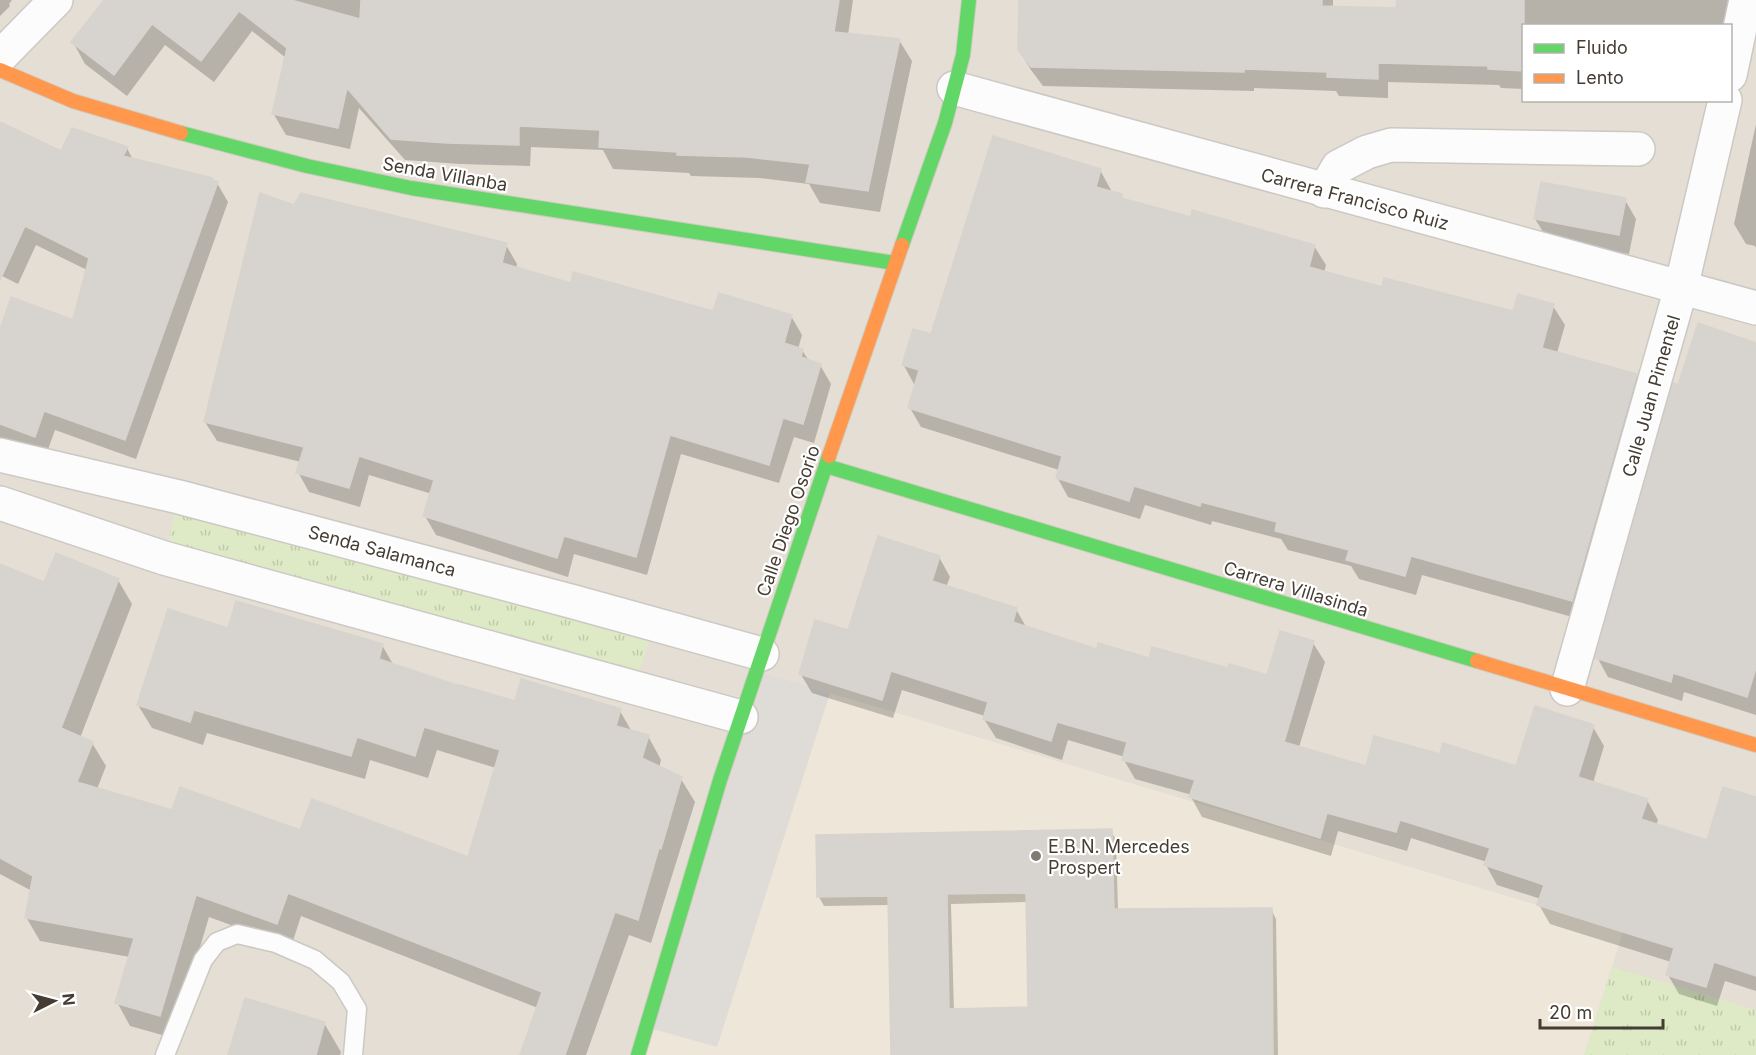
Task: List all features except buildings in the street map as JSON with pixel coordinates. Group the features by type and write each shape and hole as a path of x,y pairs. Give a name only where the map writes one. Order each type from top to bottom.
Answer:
{"street":[{"path":"0,57 56,0"},
{"name":"Calle Diego Osorio","path":"638,1055 720,780 895,263 945,123 963,55 969,0"},
{"path":"1732,70 1746,0"},
{"name":"Senda Villanba","path":"0,70 73,101 307,166 411,188 895,263"},
{"name":"Carrera Francisco Ruiz","path":"954,88 1756,308"},
{"name":"Calle Juan Pimentel","path":"1567,688 1681,288 1725,102"},
{"path":"1324,191 1338,167 1367,152 1391,145 1638,149"},
{"name":"Senda Salamanca","path":"0,455 179,497 762,654"},
{"name":"Carrera Villasinda","path":"826,466 1756,745"},
{"path":"0,503 164,558 741,717"}],"lane":[{"path":"165,1055 203,960 217,942 237,934 276,942 315,960 341,982 357,1009 353,1055"}],"shaded area":[{"path":"0,0 1756,0 1756,1055 0,1055"},
{"name":"E.B.N. Mercedes Prospert","path":"757,671 1623,932 1584,1055 638,1055"},
{"path":"757,671 830,693 717,1047 646,1027"}],"green space":[{"path":"179,497 654,624 635,687 164,558"},
{"path":"1612,967 1756,1010 1756,1055 1584,1055"}],"traffic: fast":[{"path":"902,245 945,123 963,55 969,0"},
{"path":"181,133 307,166 411,188 895,263"},
{"path":"638,1055 720,780 829,456"},
{"path":"826,466 1477,661"}],"traffic: slow":[{"path":"0,70 73,101 181,133"},
{"path":"829,456 902,245"},
{"path":"1477,661 1756,745"}],"place":[{"name":"E.B.N. Mercedes Prospert","path":"1036,856"}]}
